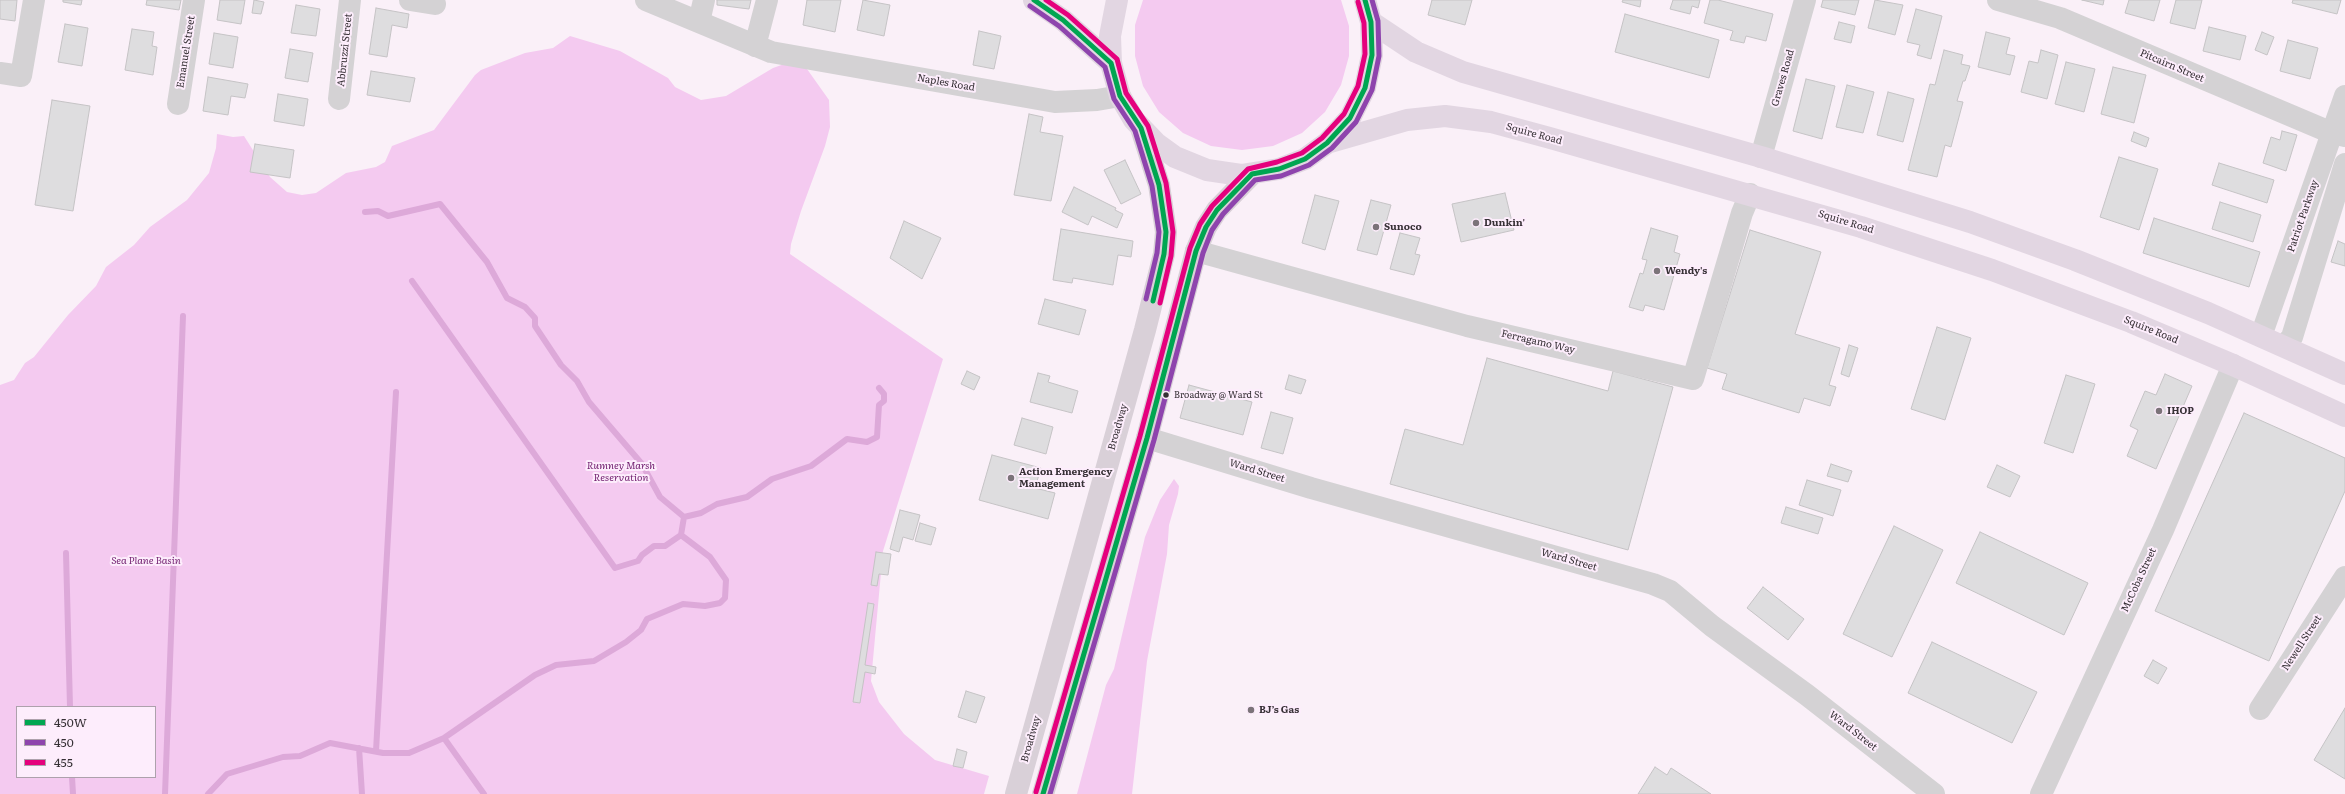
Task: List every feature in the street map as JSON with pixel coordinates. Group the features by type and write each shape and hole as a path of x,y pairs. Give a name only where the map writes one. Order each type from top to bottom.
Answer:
{"highway":[{"path":"1034,0 1063,20 1111,63"},
{"path":"1117,0 1110,36 1111,63 1120,96 1140,128 1161,148 1186,163 1218,173 1252,174 1292,164 1327,143 1350,118 1365,88 1372,55 1371,22 1365,0"},
{"path":"1371,22 1416,52 1463,72 1872,190 2024,241 2263,330 2288,342 2345,374"},
{"name":"Squire Road","path":"1327,143 1407,120 1433,116 1462,117 1550,138 1861,227 1992,270 2131,322 2233,365 2345,416"}],"main road":[{"name":"Broadway","path":"1016,794 1164,254 1166,232 1160,184 1140,128"},
{"path":"1043,794 1147,438 1196,251 1206,227 1217,210 1252,174"}],"street":[{"path":"10,74 34,0"},
{"name":"Emanuel Street","path":"178,104 194,0"},
{"name":"Abbruzzi Street","path":"339,100 350,0"},
{"path":"410,0 435,4"},
{"name":"Naples Road","path":"646,0 763,49 1055,102 1097,100 1120,96"},
{"path":"699,22 704,0"},
{"path":"763,49 767,0"},
{"name":"Graves Road","path":"1761,157 1805,0"},
{"name":"Pitcairn Street","path":"1998,0 2060,18 2339,134"},
{"name":"Patriot Parkway","path":"2263,330 2339,134 2345,96"},
{"path":"2288,342 2345,164"},
{"name":"Ferragamo Way","path":"1196,251 1467,326 1693,379 1742,213 1750,194"},
{"name":"McCoba Street","path":"2040,794 2163,530 2233,365"},
{"name":"Ward Street","path":"1147,438 1312,488 1653,584 1670,591 1712,626 1807,695 1934,794"},
{"name":"Newell Street","path":"2260,709 2345,578"}],"green space":[{"path":"1143,0 1341,0 1349,26 1349,56 1341,85 1325,112 1302,133 1273,146 1242,150 1211,146 1183,133 1159,112 1143,86 1135,56 1135,25"},
{"name":"Rumney Marsh Reservation","path":"570,36 620,51 668,78 675,87 701,100 726,96 773,68 790,62 807,69 829,100 830,127 825,146 801,211 791,244 790,254 943,359 883,551 871,681 879,702 904,734 935,760 989,776 984,794 0,794 0,385 14,380 25,363 34,357 68,315 96,286 106,267 134,245 150,227 187,200 209,173 216,148 217,134 233,137 244,136 270,177 287,192 302,195 316,193 346,173 376,167 385,162 392,146 434,130 475,75 481,70 525,53 553,48"},
{"path":"1174,479 1179,486 1178,494 1169,525 1167,554 1147,661 1132,794 1077,794 1106,685 1114,669 1145,537 1160,500"}],"building":[{"path":"0,0 17,0 15,21 0,19"},
{"path":"63,0 82,0 81,5 63,2"},
{"path":"147,0 181,0 179,10 146,5"},
{"path":"220,0 245,0 241,24 217,20"},
{"path":"254,0 264,2 261,14 252,13"},
{"path":"717,0 751,0 749,9 717,5"},
{"path":"807,0 841,0 835,32 803,25"},
{"path":"863,0 890,5 884,36 857,30"},
{"path":"1432,0 1472,0 1465,25 1428,15"},
{"path":"1623,0 1641,0 1640,7 1622,2"},
{"path":"1673,0 1700,0 1698,8 1692,6 1690,14 1670,9"},
{"path":"1710,0 1718,0 1773,14 1766,41 1746,36 1744,43 1730,40 1733,31 1704,23"},
{"path":"1823,0 1859,0 1855,15 1821,7"},
{"path":"1875,0 1903,5 1895,35 1868,28"},
{"path":"2082,0 2104,0 2103,5"},
{"path":"2129,0 2160,0 2154,21 2125,13"},
{"path":"2176,0 2202,0 2195,29 2170,23"},
{"path":"2293,0 2341,0 2337,14 2292,3"},
{"path":"296,5 320,9 316,36 291,33"},
{"path":"376,8 409,14 407,28 392,25 387,57 369,54"},
{"path":"1916,9 1942,16 1931,59 1917,55 1920,45 1907,42"},
{"path":"1625,14 1719,40 1709,78 1615,52"},
{"path":"1839,22 1855,26 1851,43 1834,39"},
{"path":"65,24 88,28 82,66 58,62"},
{"path":"2209,27 2246,36 2240,60 2203,51"},
{"path":"132,29 154,32 152,46 157,47 153,75 125,70"},
{"path":"979,31 1001,36 994,69 973,65"},
{"path":"1986,32 2010,38 2006,54 2015,56 2010,75 1978,67"},
{"path":"2262,32 2274,37 2267,55 2255,50"},
{"path":"214,33 238,37 233,68 209,64"},
{"path":"2288,40 2318,48 2310,79 2280,71"},
{"path":"290,49 313,53 308,82 285,78"},
{"path":"1944,50 1963,55 1961,64 1970,66 1965,81 1963,81 1957,101 1963,102 1951,147 1945,145 1937,177 1908,170 1930,84 1935,85"},
{"path":"2041,50 2058,55 2047,99 2021,92 2029,61 2038,63"},
{"path":"2066,62 2095,69 2084,112 2055,104"},
{"path":"2113,67 2146,75 2134,123 2101,114"},
{"path":"371,71 415,78 410,102 367,95"},
{"path":"208,77 248,84 245,98 231,96 228,115 203,111"},
{"path":"1806,79 1835,86 1822,139 1793,131"},
{"path":"1847,85 1874,92 1863,133 1836,127"},
{"path":"1888,92 1914,99 1903,142 1877,135"},
{"path":"278,94 308,99 304,126 274,121"},
{"path":"52,100 90,106 73,211 35,205"},
{"path":"1029,114 1043,117 1040,132 1063,136 1051,201 1014,195"},
{"path":"2282,131 2297,135 2286,171 2263,163 2271,137 2280,140"},
{"path":"2134,132 2149,138 2146,147 2131,141"},
{"path":"255,144 294,150 290,178 250,172"},
{"path":"2119,157 2158,169 2139,230 2100,217"},
{"path":"1125,160 1141,194 1121,204 1104,170"},
{"path":"2219,163 2274,180 2267,203 2212,185"},
{"path":"1074,187 1116,208 1115,210 1123,214 1117,228 1092,216 1088,225 1062,212"},
{"path":"1505,193 1514,230 1461,242 1452,204"},
{"path":"1315,195 1339,201 1325,250 1302,243"},
{"path":"1371,200 1391,205 1377,255 1357,250"},
{"path":"2220,202 2261,215 2253,242 2212,229"},
{"path":"2154,218 2260,252 2249,287 2143,253"},
{"path":"904,221 941,238 922,279 890,258"},
{"path":"1651,228 1678,236 1674,252 1680,254 1664,310 1645,305 1643,311 1629,307 1640,273 1643,274 1647,260 1642,259"},
{"path":"1061,229 1133,241 1131,257 1118,255 1113,285 1073,278 1072,283 1053,280"},
{"path":"1750,230 1821,252 1795,334 1840,348 1829,385 1836,387 1830,406 1804,398 1799,413 1722,389 1727,374 1707,368"},
{"path":"1400,233 1420,238 1415,254 1420,255 1414,275 1390,269"},
{"path":"2338,241 2345,244 2345,266 2331,262"},
{"path":"1045,299 1086,310 1079,335 1038,324"},
{"path":"1937,327 1971,338 1945,420 1911,409"},
{"path":"1849,345 1858,348 1849,377 1841,374"},
{"path":"1487,358 1608,391 1613,371 1673,387 1628,550 1390,484 1405,429 1463,445"},
{"path":"967,371 980,377 974,390 961,384"},
{"path":"1038,373 1050,376 1048,382 1078,391 1072,413 1030,402"},
{"name":"IHOP","path":"2165,374 2192,386 2156,469 2127,456 2138,430 2130,426 2145,391 2156,395"},
{"path":"1289,375 1306,380 1301,394 1285,389"},
{"path":"2066,375 2095,384 2073,453 2044,443"},
{"path":"1189,385 1252,402 1243,435 1180,418"},
{"path":"1271,412 1293,418 1283,454 1261,448"},
{"path":"2244,413 2345,458 2345,491 2269,661 2155,611"},
{"path":"1022,418 1053,427 1046,454 1014,445"},
{"name":"Action Emergency Management","path":"992,455 1041,468 1035,488 1055,493 1048,519 979,500"},
{"path":"1831,464 1852,471 1848,482 1827,476"},
{"path":"1997,465 2020,476 2010,497 1987,487"},
{"path":"1807,480 1841,490 1833,516 1799,505"},
{"path":"1786,507 1823,518 1818,534 1781,523"},
{"path":"900,510 920,515 913,540 903,537 899,552 890,549"},
{"path":"920,523 936,528 931,545 915,541"},
{"path":"1894,526 1943,550 1892,657 1843,634"},
{"path":"1980,532 2088,583 2064,635 1956,583"},
{"path":"876,552 891,554 888,575 879,574 877,586 871,585"},
{"path":"1763,587 1804,619 1788,640 1747,608"},
{"path":"868,603 874,604 865,665 876,667 875,674 865,672 860,703 853,702"},
{"path":"1932,642 2037,692 2012,743 1908,693"},
{"path":"2153,660 2167,668 2158,684 2144,676"},
{"path":"966,691 985,697 976,723 958,717"},
{"path":"2345,708 2345,779 2314,760"},
{"path":"957,749 967,752 963,768 953,766"},
{"path":"1655,767 1667,775 1671,768 1711,794 1638,794"}],"waterway":[{"path":"365,212 378,211 388,216 440,204 487,262 507,298 525,307 535,318 535,326 561,365 577,381 589,402 642,464 660,497 684,517"},
{"path":"412,281 615,568 638,561 642,555 654,546 665,546 681,535 684,517 701,513 717,504 747,497 772,479 811,466 847,439 867,442 877,437 879,405 884,401 884,394 879,388"},
{"path":"165,794 183,316"},
{"path":"376,751 396,392"},
{"path":"208,794 227,774 283,757 300,756 330,743 383,753 409,753 444,738 535,675 556,665 594,661 626,642 641,630 647,619 683,604 705,606 720,603 725,598 726,580 710,557 681,535"},
{"path":"66,553 70,706"},
{"path":"444,738 484,794"},
{"path":"359,748 362,794"},
{"path":"72,778 73,794"}],"transit line":[{"name":"450W","path":"1034,0 1063,20 1111,63 1120,96 1141,128 1159,185 1166,232 1164,254 1153,301"},
{"name":"455","path":"1046,0 1068,15 1117,59 1126,93 1148,126 1166,183 1173,232 1171,256 1160,303"},
{"name":"450W","path":"1043,794 1147,438 1196,251 1206,227 1217,210 1252,174 1279,169 1305,159 1327,143 1350,118 1365,88 1372,55 1371,22 1365,0"},
{"name":"450","path":"1050,794 1154,440 1203,253 1212,230 1223,214 1255,180 1281,176 1309,165 1332,148 1356,122 1372,90 1379,56 1378,21 1372,0"},
{"name":"455","path":"1036,792 1140,436 1190,248 1200,224 1212,206 1248,169 1277,162 1302,153 1322,138 1344,114 1358,86 1365,54 1364,23 1358,2"},
{"name":"450","path":"1030,6 1059,26 1105,67 1114,99 1135,131 1152,186 1159,232 1157,253 1146,299"}],"place":[{"name":"Dunkin'","path":"1476,223"},
{"name":"Sunoco","path":"1376,227"},
{"name":"Wendy's","path":"1657,271"},
{"name":"Broadway @ Ward St","path":"1166,395"},
{"name":"IHOP","path":"2159,411"},
{"name":"Action Emergency Management","path":"1011,478"},
{"name":"BJ’s Gas","path":"1251,710"}],"park label":[{"name":"Sea Plane Basin","path":"146,561"}]}
